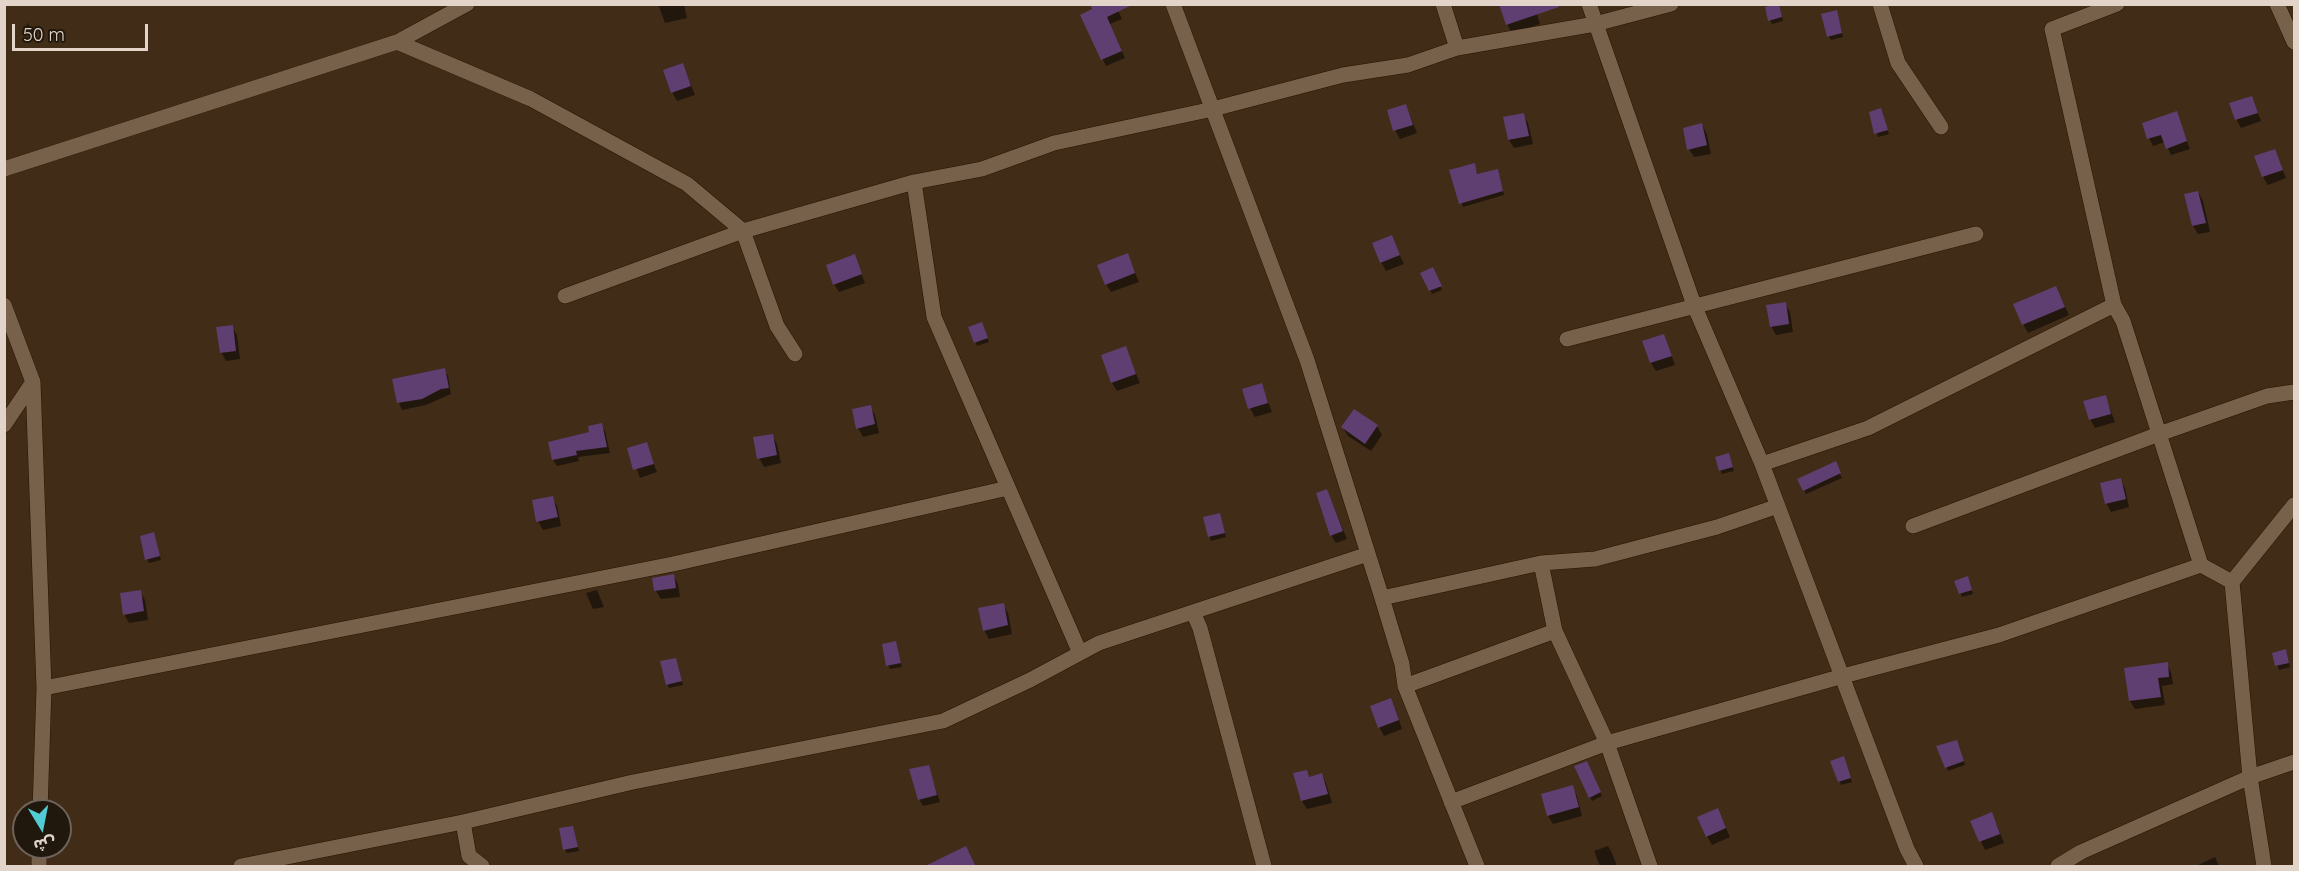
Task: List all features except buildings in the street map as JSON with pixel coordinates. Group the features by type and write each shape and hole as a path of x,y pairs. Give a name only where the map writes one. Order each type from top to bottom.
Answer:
{"street":[{"path":"4,169 397,42 467,4"},
{"path":"1173,4 1307,360 1402,664 1405,686 1477,867"},
{"path":"1443,4 1457,48"},
{"path":"1589,4 1694,306 1762,464 1907,849 1916,867"},
{"path":"565,296 743,231 914,182 982,169 1054,143 1213,109 1343,75 1408,65 1457,48 1595,24 1671,4"},
{"path":"1880,4 1898,63 1941,127"},
{"path":"2117,4 2052,29 2114,305 2123,321 2201,565 2232,582"},
{"path":"2277,4 2295,42"},
{"path":"397,42 531,99 687,184 743,231 777,326 795,354"},
{"path":"914,182 934,317 1080,653"},
{"path":"1567,339 1976,234"},
{"path":"4,305 33,382 44,688 40,799"},
{"path":"1762,464 1868,428 2114,305"},
{"path":"4,425 33,382"},
{"path":"1912,526 2267,396 2295,392"},
{"path":"44,688 597,577 674,564 1008,488"},
{"path":"2264,867 2250,777 2232,582 2295,505"},
{"path":"1382,598 1541,563 1595,559 1718,527 1778,506"},
{"path":"241,867 463,822 633,782 943,721 1030,680 1099,643 1368,554"},
{"path":"1541,563 1555,631 1606,743 1650,867"},
{"path":"1451,802 1606,743 1843,676 1999,635 2201,565"},
{"path":"1193,612 1200,628 1264,867"},
{"path":"1405,686 1555,631"},
{"path":"2058,867 2081,852 2250,777 2295,762"},
{"path":"463,822 469,856 482,867"}]}
